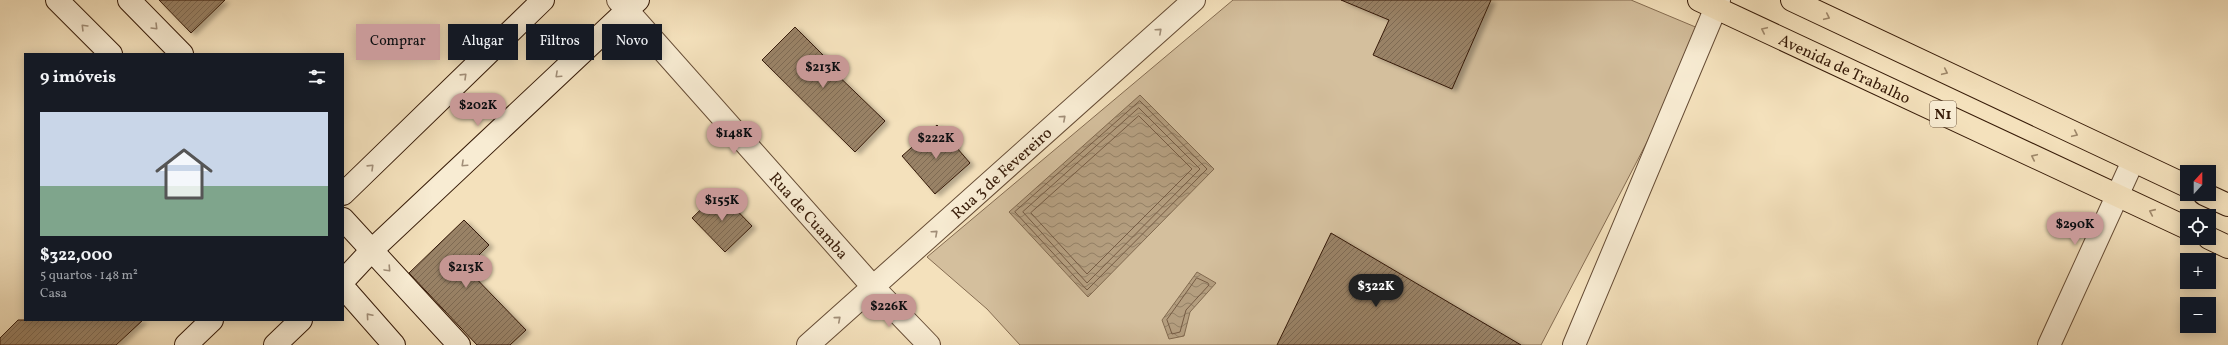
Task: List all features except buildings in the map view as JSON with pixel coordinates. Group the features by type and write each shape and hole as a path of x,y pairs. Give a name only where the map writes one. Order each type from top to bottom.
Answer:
{"highway":[{"name":"N1","path":"1792,0 2180,183"},
{"name":"Avenida de Trabalho","path":"1712,2 2116,196 2180,225"},
{"path":"2216,200 2228,205"},
{"path":"2216,241 2228,247"}],"street":[{"path":"57,0 111,53"},
{"path":"128,0 181,53"},
{"path":"344,193 543,0"},
{"name":"Rua 3 de Fevereiro","path":"808,345 874,288 1194,0"},
{"path":"1574,345 1712,2"},
{"path":"344,280 371,251 628,3"},
{"name":"Rua de Cuamba","path":"628,3 874,288 929,345"},
{"path":"2049,345 2133,161"},
{"path":"344,220 459,345"},
{"path":"344,288 394,345"},
{"path":"186,345 211,321"},
{"path":"275,345 300,321"}],"shaded area":[{"path":"1233,0 1631,0 1705,31 1541,345 1020,345 987,309 927,257"}],"water":[{"path":"1140,95 1214,169 1088,297 1009,212"},
{"path":"1197,272 1216,283 1190,312 1184,336 1169,339 1162,320"}]}
